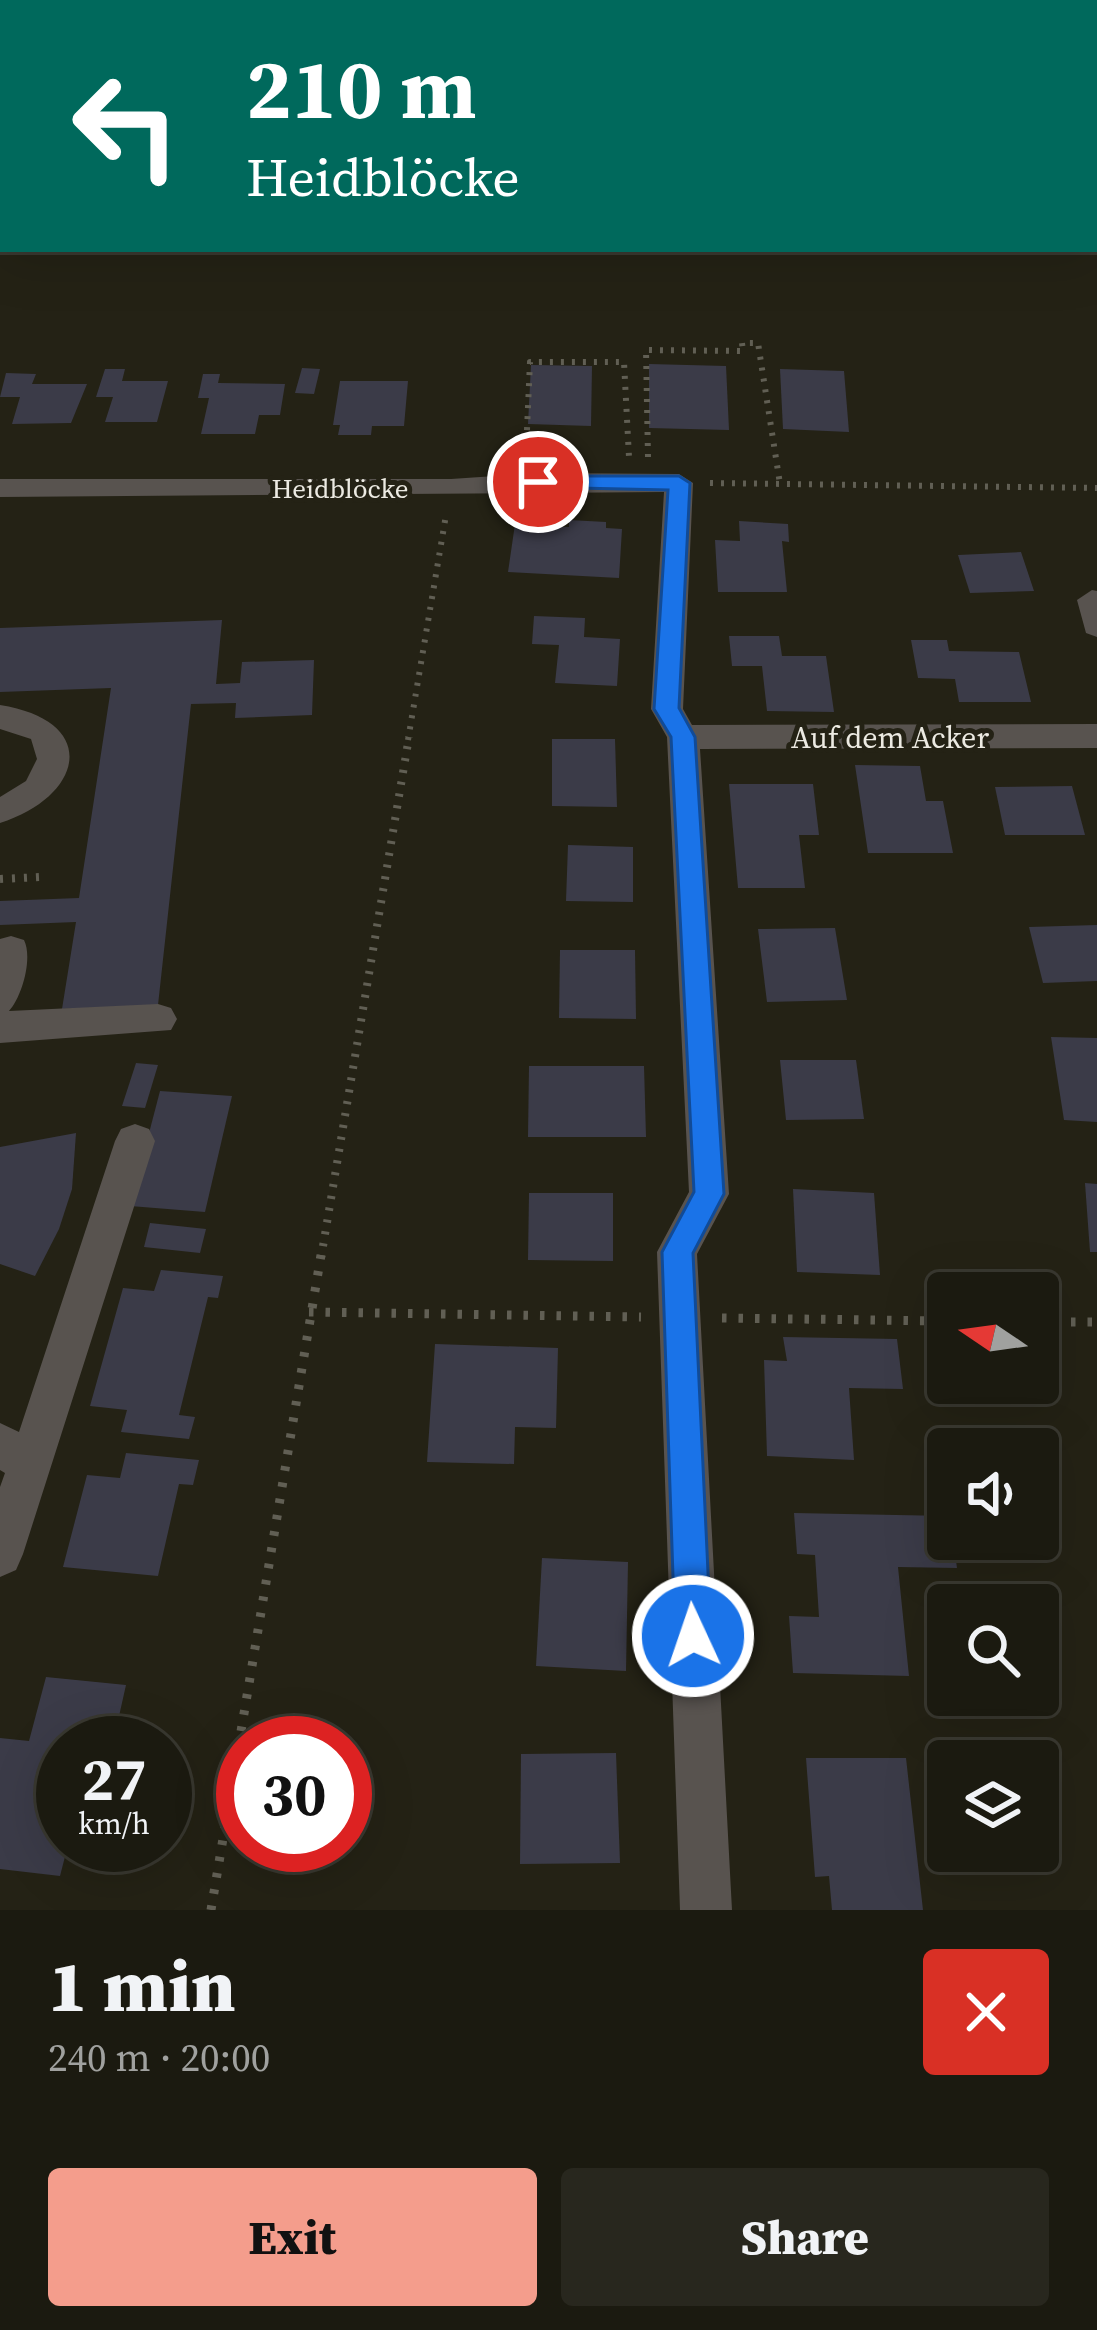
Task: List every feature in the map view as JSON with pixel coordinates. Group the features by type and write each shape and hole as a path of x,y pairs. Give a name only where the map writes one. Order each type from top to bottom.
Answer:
{"street":[{"path":"531,0 697,0"},
{"path":"652,483 667,709 683,737 709,1194 677,1252 706,1910"},
{"name":"Heidblöcke","path":"0,488 652,483"},
{"path":"0,717 26,720 42,729 53,742 56,761 49,778 32,797 0,810"},
{"name":"Auf dem Acker","path":"683,737 1097,736"},
{"path":"0,999 11,950"},
{"path":"0,1027 158,1019"},
{"path":"0,1553 15,1454 135,1141"}],"path":[{"path":"652,483 646,350 743,351 742,343 758,343 780,484"},
{"path":"524,483 530,362 563,360 624,362 652,483"},
{"path":"652,483 1097,488"},
{"path":"211,1910 451,488"},
{"path":"0,879 41,877"},
{"path":"309,1312 927,1321"},
{"path":"1059,1322 1097,1322"}],"building":[{"path":"649,364 726,366 729,430 649,428"},
{"path":"531,365 592,366 591,426 528,424"},
{"path":"302,368 320,369 314,394 295,393"},
{"path":"105,369 125,369 122,381 168,381 157,422 105,422 113,397 96,397"},
{"path":"780,369 844,371 849,432 783,429"},
{"path":"6,373 36,374 32,384 87,384 71,423 12,424 20,397 0,397"},
{"path":"203,374 220,374 218,383 285,384 280,415 259,415 255,434 201,434 209,398 198,398"},
{"path":"340,381 408,381 404,426 372,426 371,435 338,435 340,425 333,425"},
{"path":"569,520 606,522 606,528 622,529 619,578 508,572 515,524 569,527"},
{"path":"739,521 788,524 789,542 782,541 787,592 718,592 715,540 740,541"},
{"path":"1021,552 1034,591 970,593 958,555"},
{"path":"534,616 585,618 584,637 620,639 617,686 555,683 559,645 532,644"},
{"path":"222,620 216,684 240,683 242,662 314,660 312,715 235,718 236,703 191,704 158,1005 62,1009 76,922 0,925 0,901 79,898 111,688 0,692 0,628"},
{"path":"729,636 779,636 782,656 826,656 834,712 767,711 762,666 732,666"},
{"path":"911,640 947,640 949,651 1019,652 1031,702 959,702 955,679 918,678"},
{"path":"552,739 615,739 617,807 552,806"},
{"path":"855,765 920,766 926,801 943,801 953,853 868,853"},
{"path":"729,784 813,784 819,835 799,835 805,888 738,888"},
{"path":"1072,786 1085,835 1005,835 995,787"},
{"path":"568,845 633,847 633,902 566,901"},
{"path":"1097,925 1097,981 1043,983 1029,927"},
{"path":"835,928 847,1000 767,1002 758,929"},
{"path":"560,950 635,950 636,1019 559,1018"},
{"path":"1051,1037 1097,1038 1097,1122 1064,1120"},
{"path":"780,1060 856,1060 864,1119 786,1120"},
{"path":"136,1063 158,1065 145,1108 122,1106"},
{"path":"529,1066 644,1066 646,1137 528,1137"},
{"path":"160,1091 232,1096 205,1212 130,1206"},
{"path":"76,1133 72,1189 59,1229 35,1276 0,1264 0,1147"},
{"path":"1085,1183 1097,1184 1097,1252 1090,1252"},
{"path":"793,1189 874,1193 880,1275 797,1272"},
{"path":"529,1193 613,1193 613,1261 528,1260"},
{"path":"150,1223 206,1229 200,1253 144,1247"},
{"path":"161,1270 223,1276 218,1298 208,1297 179,1415 195,1417 189,1439 121,1432 127,1410 90,1406 123,1288 154,1291"},
{"path":"783,1337 897,1339 903,1389 849,1388 854,1460 767,1456 764,1360 787,1361"},
{"path":"435,1344 558,1348 556,1428 515,1427 514,1464 427,1462"},
{"path":"126,1453 199,1460 193,1485 179,1484 158,1576 63,1567 87,1475 120,1478"},
{"path":"794,1513 927,1516 927,1560 956,1560 957,1568 898,1567 909,1676 793,1673 789,1616 819,1617 815,1555 797,1554"},
{"path":"542,1558 628,1562 626,1671 536,1666"},
{"path":"46,1677 126,1685 119,1716 36,1716 36,1872 61,1872 60,1876 0,1869 0,1738 29,1741"},
{"path":"616,1753 620,1863 520,1864 521,1754"},
{"path":"806,1758 906,1758 923,1910 832,1910 829,1876 815,1877"}],"route":[{"path":"538,482 679,483 667,709 683,737 709,1194 677,1252 693,1636"}]}
